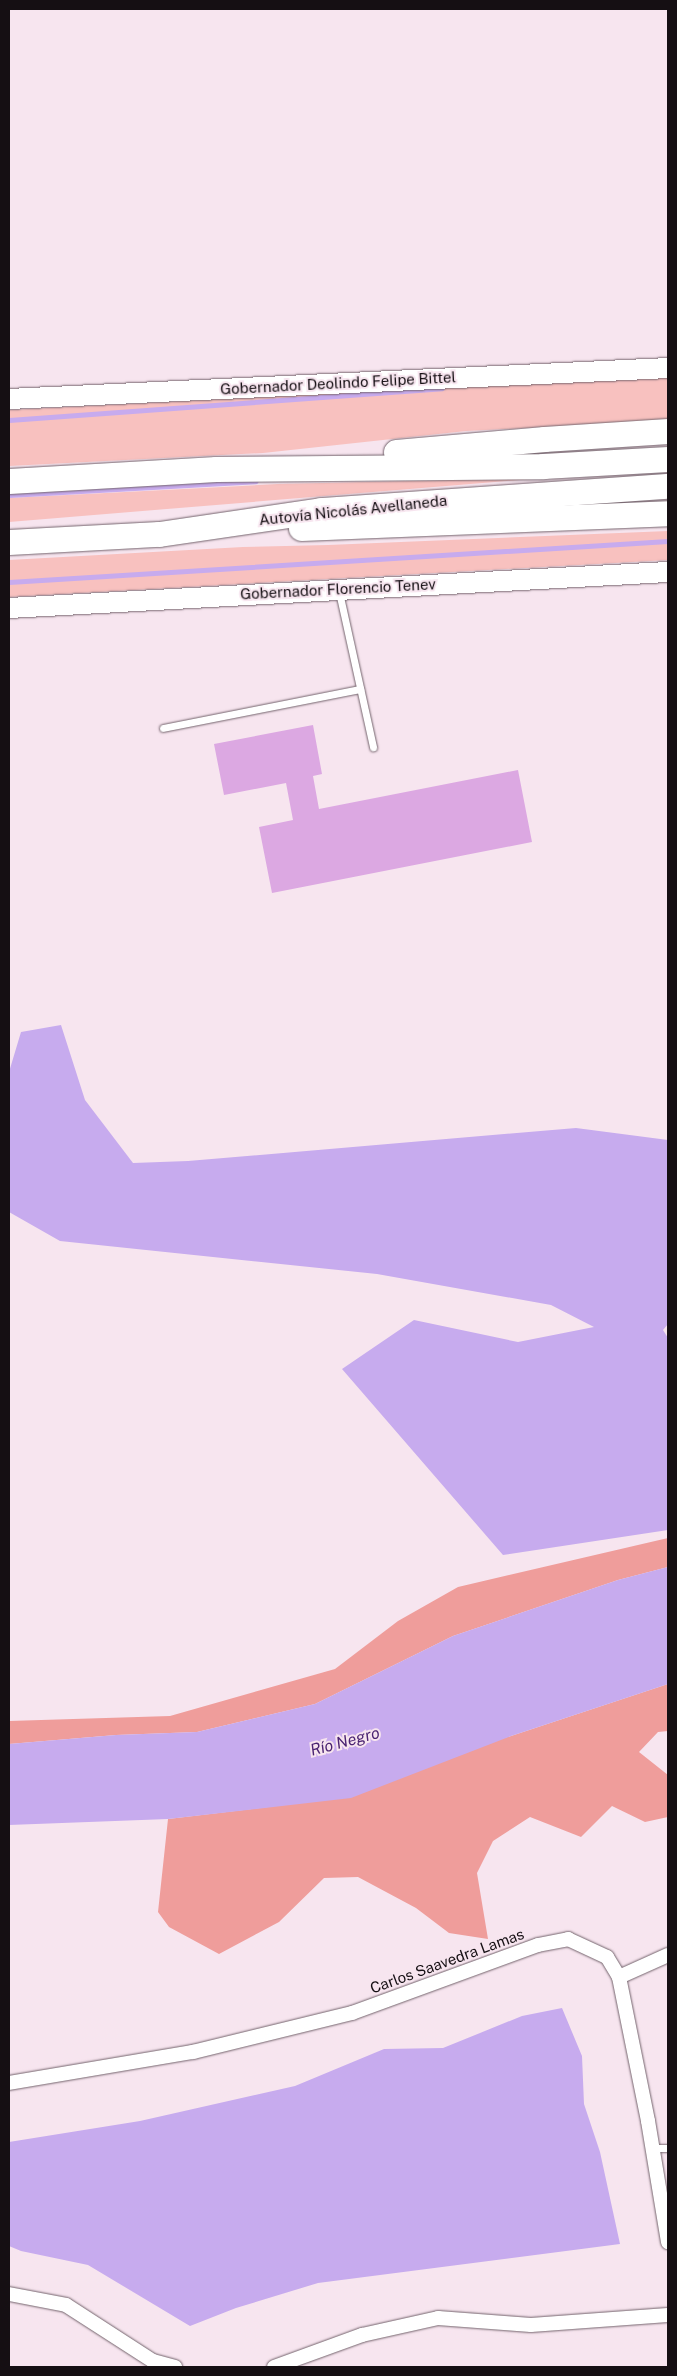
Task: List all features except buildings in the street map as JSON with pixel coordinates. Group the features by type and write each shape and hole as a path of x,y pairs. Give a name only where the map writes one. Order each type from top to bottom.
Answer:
{"highway":[{"path":"9,481 216,469 544,439 668,431"},
{"path":"216,469 542,466 668,459"},
{"name":"Autovía Nicolás Avellaneda","path":"9,542 158,534 321,510 668,486"},
{"path":"158,534 668,513"}],"street":[{"name":"Gobernador Deolindo Felipe Bittel","path":"9,399 668,368"},
{"name":"Gobernador Florencio Tenev","path":"9,608 668,572"},
{"name":"Carlos Saavedra Lamas","path":"9,2083 193,2052 352,2012 538,1945 568,1939 607,1957 619,1977 653,2148 668,2242"},
{"path":"619,1977 668,1955"},
{"path":"9,2294 66,2305 153,2361 175,2367"},
{"path":"278,2367 362,2335 438,2318 531,2325 668,2315"}],"lane":[{"path":"338,589 373,746"},
{"path":"164,728 360,689"},
{"path":"653,2148 668,2148"}],"shaded area":[{"path":"668,376 668,421 466,431 263,453 9,466 9,410"},
{"path":"543,478 9,522 9,498 278,484"},
{"path":"668,531 668,560 9,597 9,560 243,547"},
{"path":"668,1538 668,1567 618,1580 453,1636 315,1704 197,1732 116,1735 9,1744 9,1721 170,1716 335,1669 398,1621 458,1587"},
{"path":"668,1684 668,1731 658,1732 639,1752 668,1775 668,1817 645,1822 612,1806 581,1837 530,1817 493,1841 477,1873 488,1939 449,1933 416,1908 358,1877 324,1878 279,1922 219,1954 169,1927 158,1912 168,1819 268,1807 511,1736"}],"water":[{"path":"61,1025 85,1100 133,1163 188,1161 576,1128 668,1140 668,1324 663,1330 668,1338 668,1530 503,1555 342,1369 414,1320 518,1342 594,1327 551,1305 377,1274 60,1241 9,1212 9,1072 21,1032"},
{"name":"Río Negro","path":"668,1567 668,1684 511,1736 351,1798 168,1819 9,1825 9,1744 116,1735 197,1732 315,1704 453,1636 618,1580"},
{"path":"562,2008 582,2056 584,2104 600,2152 620,2244 318,2283 236,2308 190,2326 88,2265 21,2251 9,2246 9,2142 140,2121 295,2086 384,2049 443,2048 522,2016"}],"waterway":[{"path":"9,420 442,388"},
{"path":"9,495 256,481"},
{"path":"9,582 668,541"}]}
